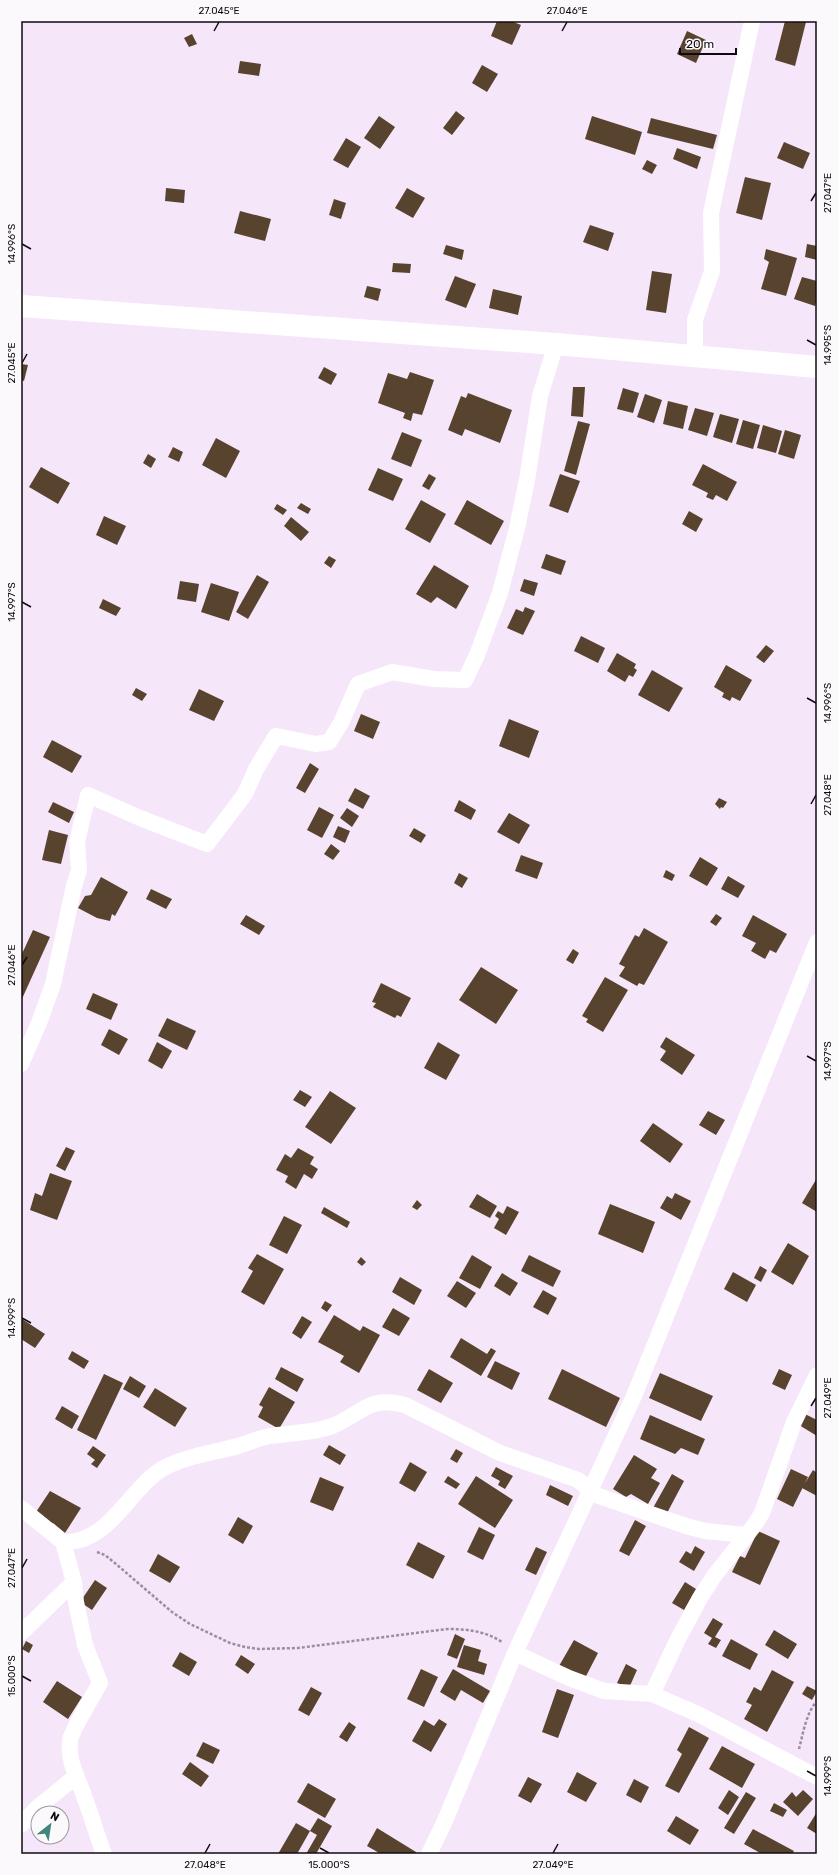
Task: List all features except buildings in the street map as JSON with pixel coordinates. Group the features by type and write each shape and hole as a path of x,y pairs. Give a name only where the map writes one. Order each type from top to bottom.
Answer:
{"street":[{"path":"695,357 695,320 712,271 711,213 752,21"},
{"path":"21,306 556,344 817,367"},
{"path":"21,1064 39,1023 53,984 74,886 79,870 77,842 88,795 140,818 207,844 244,794 256,769 276,736 316,744 328,742 341,723 358,684 392,672 434,679 465,680 477,655 500,593 526,487 540,396 556,344"},
{"path":"429,1854 444,1823 516,1653 634,1396 817,942"},
{"path":"652,1694 676,1642 700,1598 714,1576 753,1527 766,1503 794,1422 817,1375"},
{"path":"21,1508 68,1542 81,1541 106,1524 149,1480 162,1469 184,1460 256,1439 332,1426 367,1406 379,1402 391,1402 405,1405 500,1453 578,1480 588,1488 590,1493 686,1526 705,1531 746,1535"},
{"path":"68,1542 76,1602 85,1645 100,1683 70,1739 71,1761 75,1777 85,1797 94,1830 104,1854"},
{"path":"21,1633 74,1582"},
{"path":"516,1653 569,1678 604,1691 652,1694 700,1715 817,1777"},
{"path":"21,1825 37,1808 75,1777"}],"path":[{"path":"68,1542 105,1555 172,1612 190,1624 230,1643 259,1649 298,1648 447,1629 468,1629 497,1639 516,1653"},
{"path":"794,1765 805,1725 813,1705 817,1701"}]}
